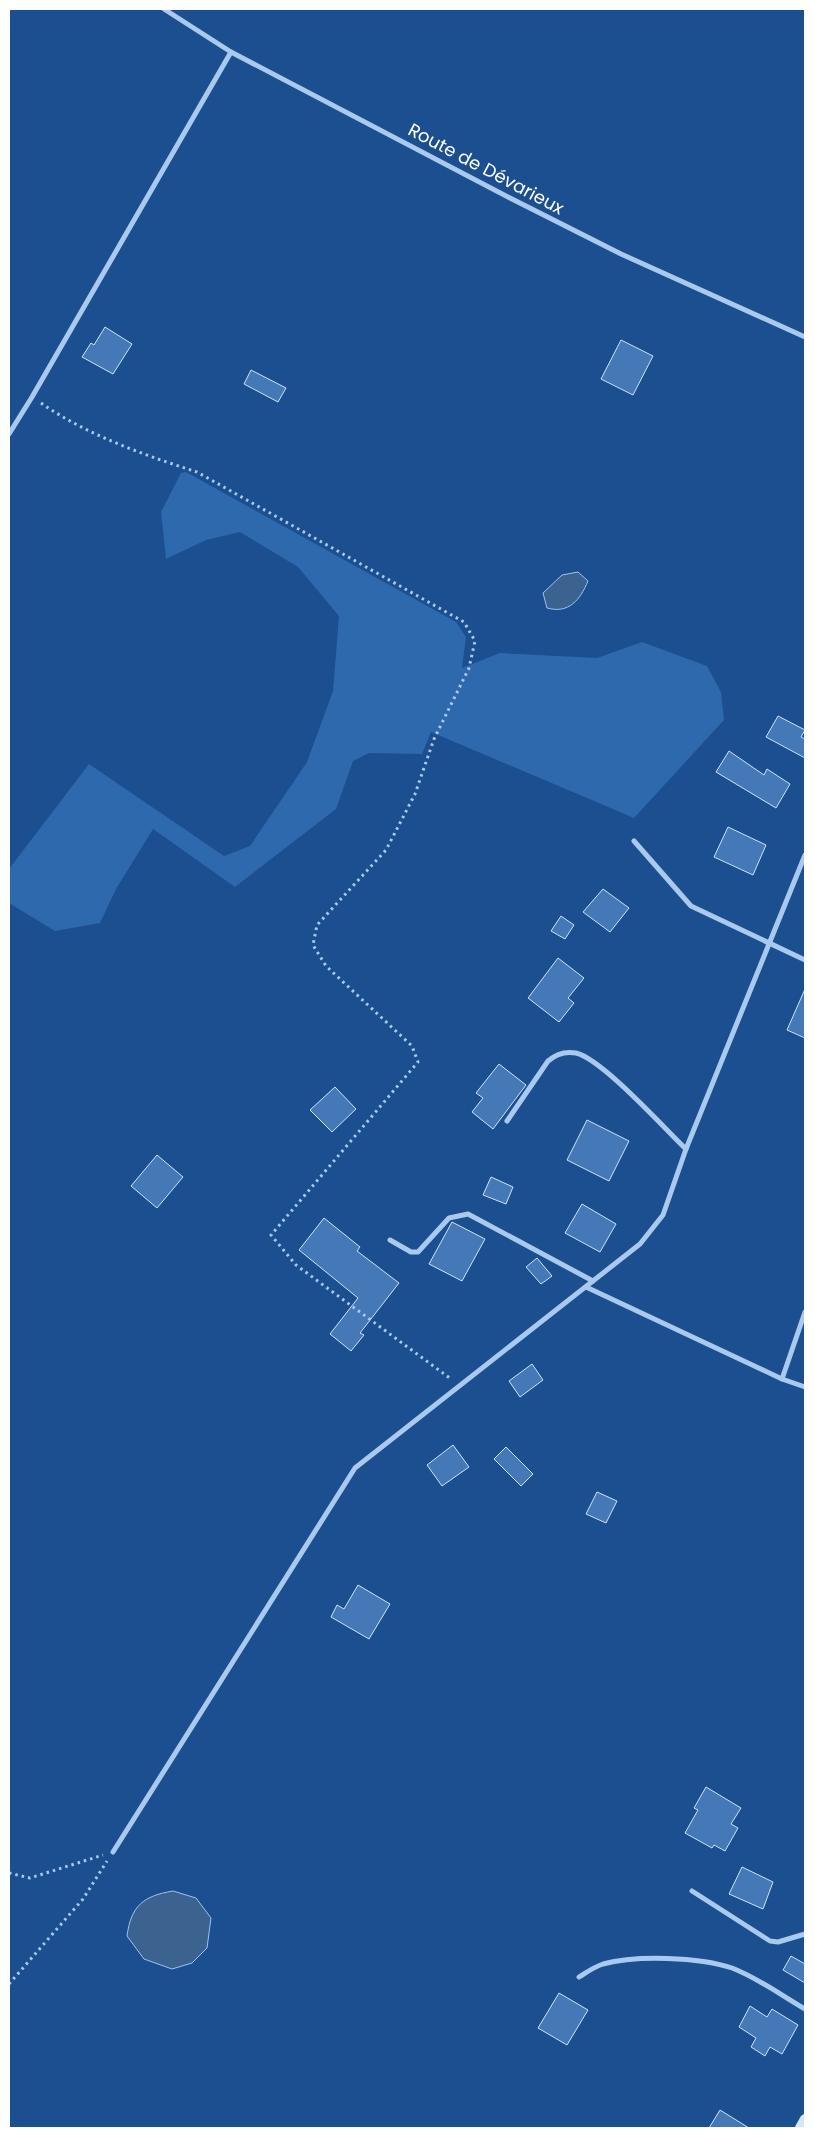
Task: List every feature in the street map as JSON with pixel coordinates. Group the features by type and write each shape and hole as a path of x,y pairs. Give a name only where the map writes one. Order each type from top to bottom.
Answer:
{"main road":[{"path":"800,2128 805,2119"}],"street":[{"name":"Route de Dévarieux","path":"164,9 231,52 621,254 805,336"},
{"path":"9,434 231,52"},
{"path":"634,841 691,906 805,960"},
{"path":"113,1852 355,1468 640,1244 653,1230 663,1215 686,1149 771,944 805,855"},
{"path":"507,1121 548,1061 555,1055 563,1052 577,1053 600,1066 686,1149"},
{"path":"390,1240 411,1252 418,1252 449,1218 468,1214 593,1281"},
{"path":"586,1287 782,1379 805,1387"},
{"path":"782,1379 805,1312"},
{"path":"692,1891 770,1941 778,1942 805,1934"},
{"path":"579,1977 603,1964 628,1960 672,1959 709,1963 730,1968 752,1977 805,2009"}],"path":[{"path":"32,397 60,416 152,458 197,472 464,622 475,641 469,668 434,739 415,794 386,850 318,925 313,945 326,966 412,1046 418,1062 271,1236 296,1266 460,1386"},
{"path":"9,1873 30,1878 113,1852"},
{"path":"9,1984 83,1899 113,1852"}],"shaded area":[{"path":"186,472 456,622 466,637 462,668 500,653 597,658 642,642 707,666 721,692 724,720 634,818 431,732 422,754 369,753 353,761 336,809 235,887 153,829 116,889 100,923 55,931 9,903 9,869 89,764 224,856 250,846 307,762 333,691 339,616 298,567 240,532 206,540 166,559 161,512 181,473"},
{"path":"578,572 588,581 573,604 562,609 547,608 543,593 562,575"},
{"path":"173,1891 196,1898 211,1918 207,1948 192,1963 172,1969 144,1959 127,1936 132,1917 140,1904 154,1896"}],"building":[{"path":"105,327 132,344 113,374 82,357 91,343 94,345"},
{"path":"621,340 653,356 633,395 601,379"},
{"path":"251,370 286,388 278,402 244,384"},
{"path":"778,716 805,730 801,737 805,739 805,758 766,737"},
{"path":"729,751 764,775 767,769 790,784 776,808 716,772"},
{"path":"728,827 766,845 753,875 714,857"},
{"path":"603,889 629,908 610,932 583,912"},
{"path":"561,916 574,925 565,939 551,931"},
{"path":"558,958 584,978 568,998 574,1003 559,1022 528,998"},
{"path":"805,989 805,1038 787,1030"},
{"path":"499,1064 526,1085 493,1129 472,1112 483,1098 476,1093"},
{"path":"335,1087 356,1109 332,1132 310,1110"},
{"path":"587,1120 629,1141 609,1181 567,1160"},
{"path":"157,1155 183,1177 157,1208 131,1186"},
{"path":"491,1177 513,1187 506,1204 483,1195"},
{"path":"582,1204 616,1224 600,1252 565,1233"},
{"path":"324,1218 360,1247 357,1251 399,1283 360,1333 364,1335 351,1351 330,1334 358,1298 299,1250"},
{"path":"452,1222 485,1239 462,1281 429,1264"},
{"path":"537,1258 552,1276 541,1284 526,1267"},
{"path":"532,1364 543,1380 520,1397 509,1381"},
{"path":"453,1445 469,1467 442,1486 427,1465"},
{"path":"506,1447 533,1474 521,1486 494,1459"},
{"path":"597,1492 617,1501 606,1523 586,1514"},
{"path":"358,1585 390,1604 369,1639 331,1617 337,1605 344,1609"},
{"path":"706,1787 741,1808 731,1824 738,1828 725,1851 714,1845 712,1848 685,1833 698,1810 694,1808"},
{"path":"742,1867 773,1882 763,1909 729,1894"},
{"path":"791,1956 805,1964 805,1983 783,1970"},
{"path":"559,1993 588,2010 567,2045 538,2028"},
{"path":"750,2006 767,2017 772,2009 798,2025 782,2054 770,2047 765,2056 751,2047 756,2038 739,2027"},
{"path":"720,2110 749,2128 709,2128"}]}
